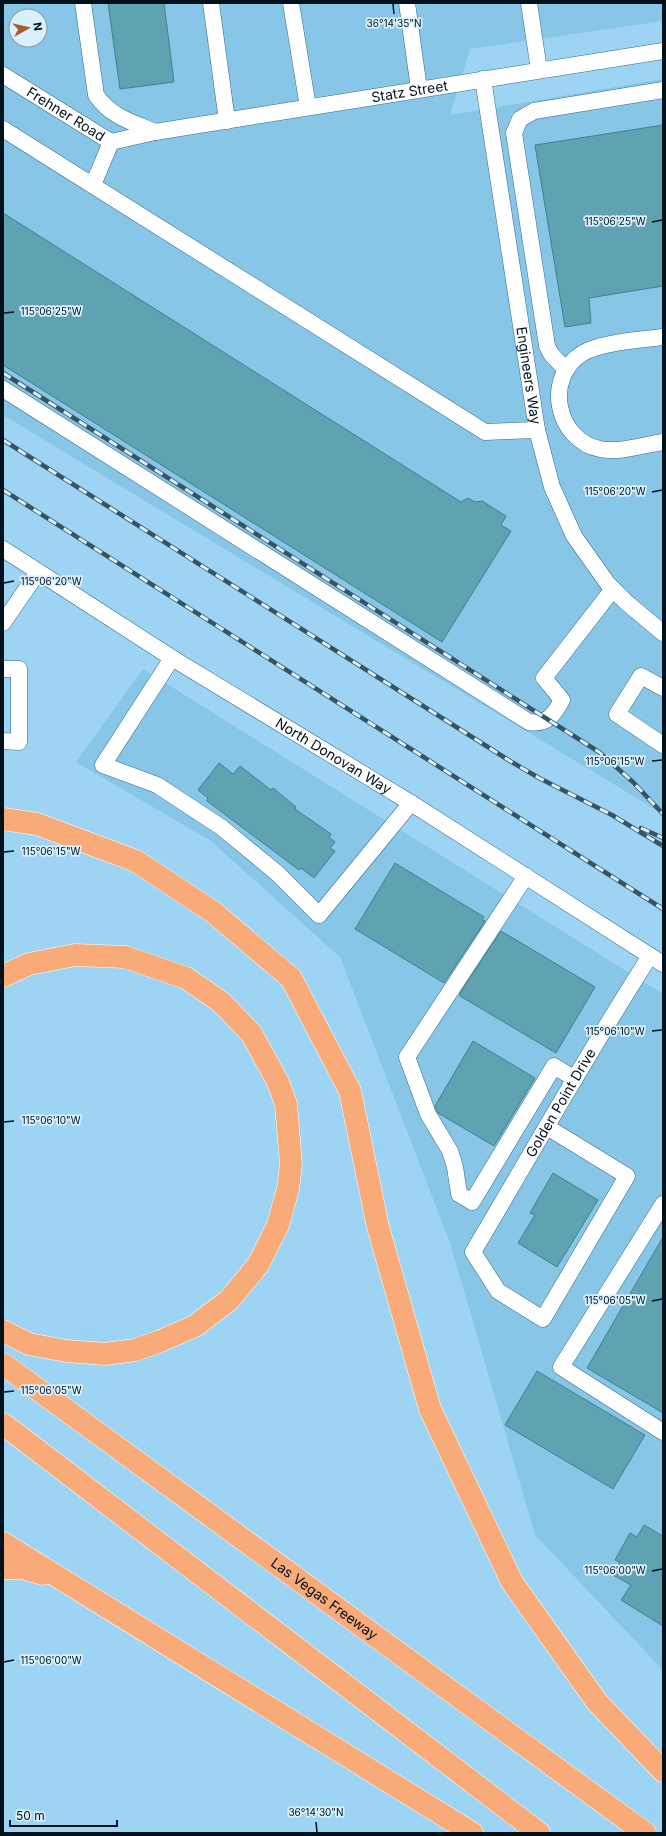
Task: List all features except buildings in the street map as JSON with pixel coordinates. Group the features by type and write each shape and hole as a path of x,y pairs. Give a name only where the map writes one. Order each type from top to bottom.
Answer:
{"highway":[{"path":"3,819 37,824 136,861 213,912 291,978 350,1091 378,1227 433,1416 512,1582 597,1702 663,1771"},
{"path":"3,976 28,964 75,955 125,957 186,978 221,1002 251,1033 278,1082 286,1104 291,1164 288,1189 278,1225 258,1265 229,1300 195,1326 135,1350 106,1354 66,1351 29,1344 3,1331"},
{"name":"Las Vegas Freeway","path":"3,1364 645,1833"},
{"path":"3,1424 538,1833"},
{"path":"3,1543 472,1833"},
{"path":"3,1568 22,1568 56,1577"}],"street":[{"path":"83,3 96,95 104,106 119,117 155,132"},
{"path":"211,3 227,120"},
{"path":"291,3 308,107"},
{"path":"407,3 419,89"},
{"path":"530,3 539,70"},
{"name":"Statz Street","path":"155,132 483,78 663,51"},
{"name":"Frehner Road","path":"3,75 111,142 155,132"},
{"name":"Engineers Way","path":"483,78 537,430 552,487 574,536 613,589 626,603 663,633"},
{"path":"566,370 551,354 547,346 514,133 520,119 534,111 663,90"},
{"path":"3,128 485,432 537,430"},
{"path":"93,185 111,142"},
{"path":"663,336 600,346 584,352 573,360 566,370 561,378 558,392 559,408 570,430 581,442 599,449 614,450 663,442"},
{"path":"3,389 529,722 538,724 554,715 562,700 544,678 613,589"},
{"path":"534,411 559,408"},
{"name":"North Donovan Way","path":"3,549 172,658 411,803 656,960"},
{"path":"3,623 38,572"},
{"path":"172,658 103,765 157,785 222,827 277,873 319,915 411,803"},
{"path":"3,669 19,669 19,742 3,741"},
{"path":"663,688 641,676 617,714 663,745"},
{"path":"526,876 407,1057 428,1114 450,1151 456,1167 459,1194 472,1202 554,1066 575,1079"},
{"name":"Golden Point Drive","path":"547,1127 627,1176 542,1319 498,1291 473,1252 575,1079 656,960"},
{"path":"663,1204 561,1367 663,1432"}],"shaded area":[{"path":"3,3 663,3 663,21 470,49 450,115 663,79 663,814 3,415"},
{"path":"143,669 663,994 663,1670 535,1535 450,1243 340,957 211,841 76,762"}],"railway":[{"path":"3,373 599,752 633,782 663,814"},
{"path":"3,440 510,761 539,778 612,815 663,846"},
{"path":"3,490 663,909"},
{"path":"641,828 663,838"}]}
